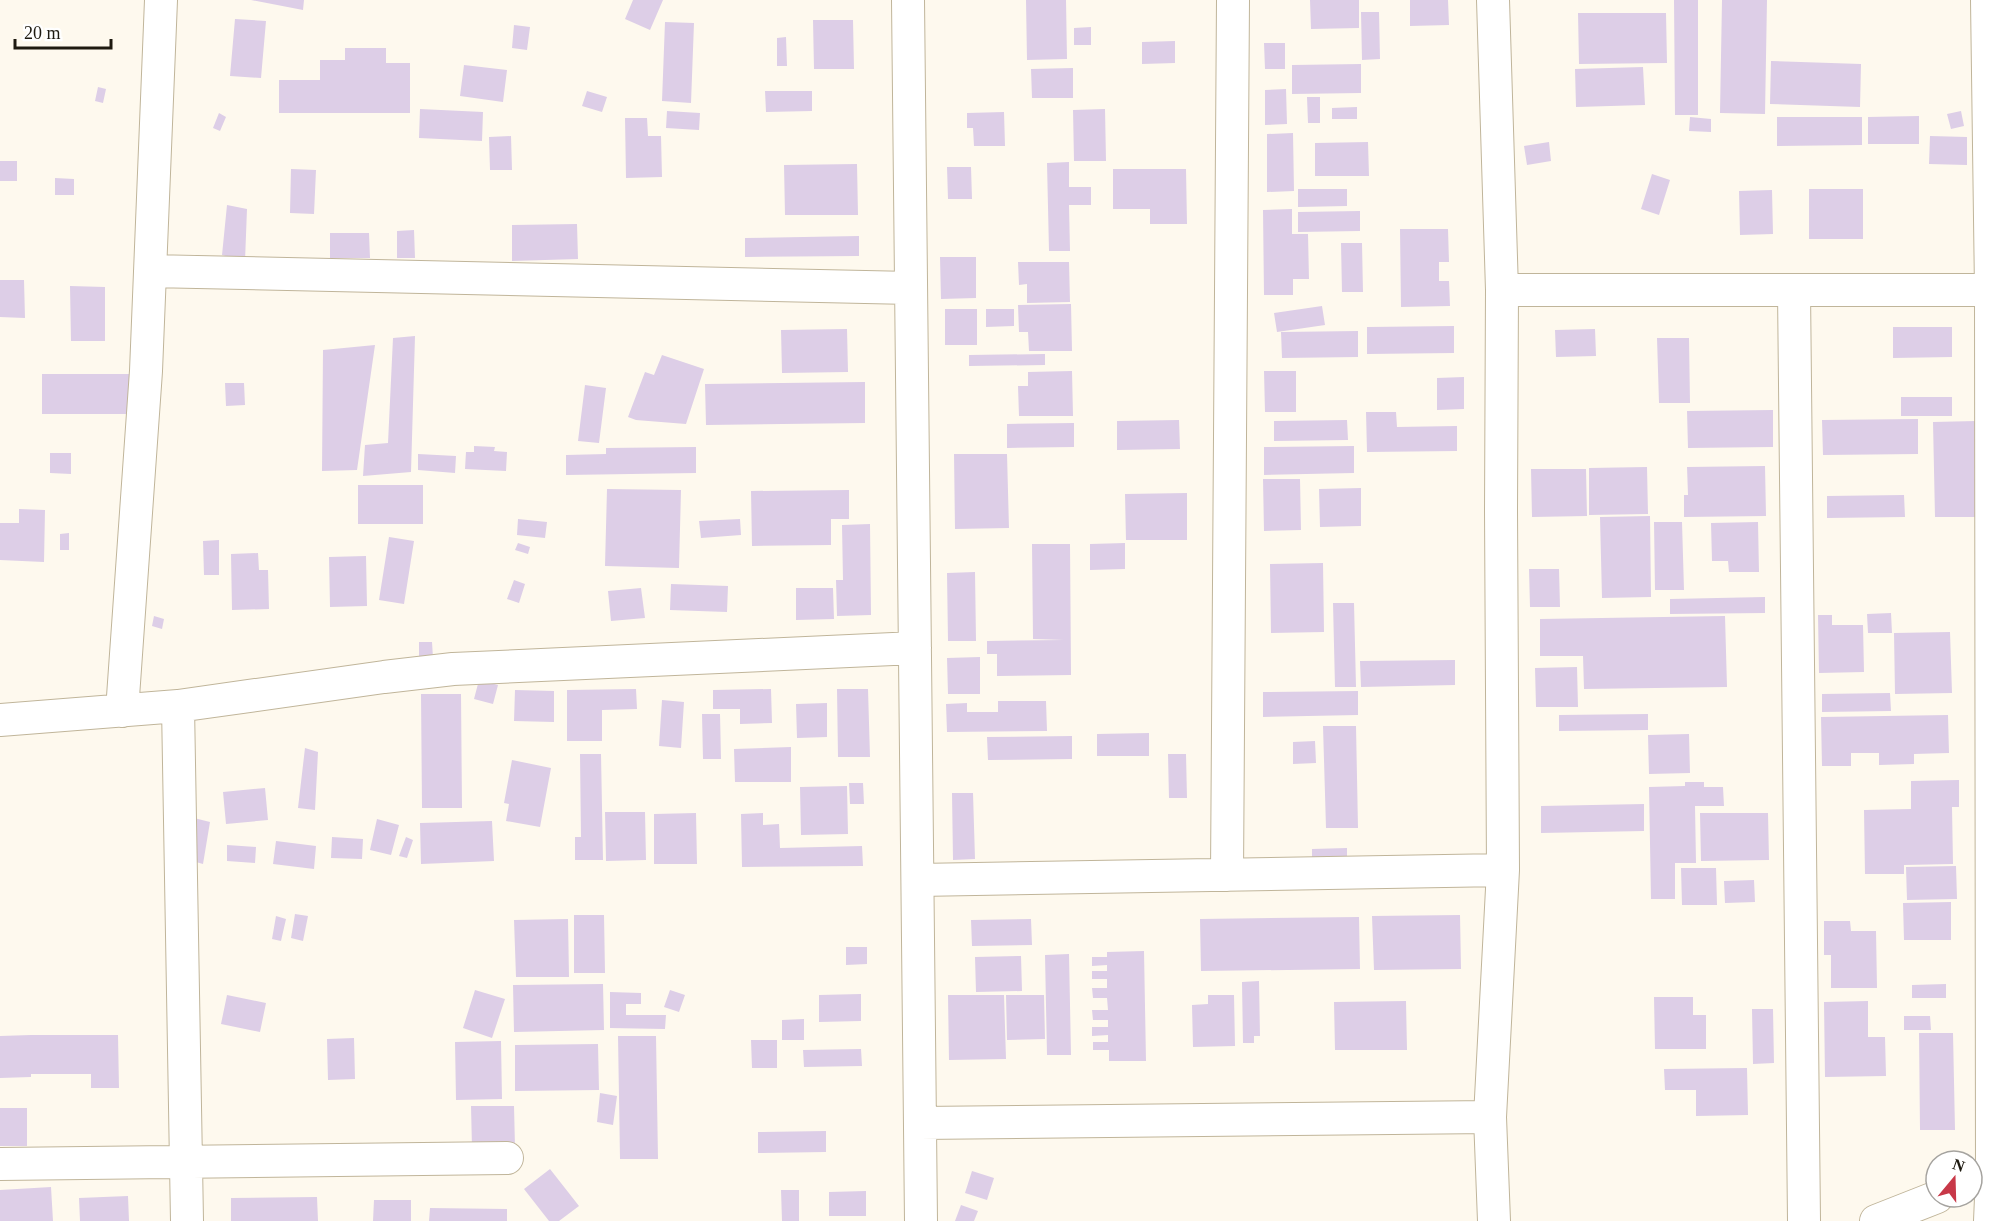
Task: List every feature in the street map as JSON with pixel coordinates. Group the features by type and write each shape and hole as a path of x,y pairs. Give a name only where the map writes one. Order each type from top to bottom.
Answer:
{"street":[{"path":"122,711 145,383 160,0"},
{"path":"908,0 921,1221"},
{"path":"1227,875 1233,0"},
{"path":"1493,0 1502,290 1503,870 1490,1117 1494,1221"},
{"path":"1987,0 1994,290 1987,1178 1990,1221"},
{"path":"150,271 911,288"},
{"path":"1502,290 1994,290"},
{"path":"1794,291 1804,1221"},
{"path":"0,720 178,706 453,669 915,648"},
{"path":"178,706 187,1221"},
{"path":"918,880 1503,870"},
{"path":"920,1123 1490,1117"},
{"path":"0,1164 507,1158"},
{"path":"1876,1221 1924,1202"}],"building":[{"path":"251,0 304,0 303,10"},
{"path":"633,0 663,0 650,30 625,19"},
{"path":"1026,0 1066,0 1067,59 1027,60"},
{"path":"1310,0 1359,0 1359,28 1311,29"},
{"path":"1410,0 1448,0 1449,25 1410,26"},
{"path":"1674,0 1698,0 1698,115 1675,115"},
{"path":"1722,0 1767,0 1765,114 1720,113"},
{"path":"1361,12 1379,12 1380,59 1362,60"},
{"path":"1578,13 1666,13 1667,63 1579,64"},
{"path":"235,19 266,21 261,78 230,76"},
{"path":"813,20 853,20 854,69 814,69"},
{"path":"665,22 694,23 691,103 662,101"},
{"path":"514,25 530,27 527,50 512,48"},
{"path":"1091,27 1091,45 1074,45 1074,28"},
{"path":"786,37 787,66 777,66 777,38"},
{"path":"1175,41 1175,63 1142,64 1142,42"},
{"path":"1264,43 1285,43 1285,69 1265,69"},
{"path":"345,48 386,48 386,63 410,63 410,113 279,113 279,80 320,80 320,60 345,60"},
{"path":"1771,61 1861,64 1860,107 1770,104"},
{"path":"1361,64 1361,93 1292,94 1292,65"},
{"path":"464,65 507,70 503,102 460,96"},
{"path":"1643,67 1645,105 1576,107 1575,69"},
{"path":"1073,68 1073,98 1032,98 1031,69"},
{"path":"98,87 106,89 103,103 95,101"},
{"path":"1286,89 1287,124 1265,125 1265,90"},
{"path":"587,91 607,97 602,112 582,106"},
{"path":"765,91 812,91 812,111 766,112"},
{"path":"1307,97 1320,97 1320,123 1308,123"},
{"path":"1357,107 1357,119 1332,119 1332,108"},
{"path":"420,109 483,112 482,141 419,138"},
{"path":"1105,109 1106,161 1074,161 1073,110"},
{"path":"667,111 700,113 699,130 666,128"},
{"path":"1961,111 1964,126 1951,129 1947,114"},
{"path":"1004,112 1005,146 974,146 973,128 967,128 967,113"},
{"path":"219,113 226,117 220,131 213,128"},
{"path":"1919,116 1919,144 1868,144 1868,117"},
{"path":"1690,117 1711,119 1711,132 1689,131"},
{"path":"1777,117 1862,117 1862,145 1777,146"},
{"path":"625,118 647,118 648,136 661,136 662,177 626,178"},
{"path":"1293,133 1294,191 1267,192 1267,134"},
{"path":"511,136 512,170 490,170 489,137"},
{"path":"1930,136 1967,137 1967,165 1929,164"},
{"path":"1368,142 1369,176 1315,176 1315,143"},
{"path":"1549,142 1551,161 1527,165 1524,146"},
{"path":"0,161 17,161 17,181 0,181"},
{"path":"1069,162 1069,187 1091,187 1091,205 1069,205 1070,251 1049,251 1047,163"},
{"path":"857,164 858,215 785,215 784,165"},
{"path":"947,167 971,167 972,199 948,199"},
{"path":"291,169 316,170 314,214 290,213"},
{"path":"1113,169 1186,169 1187,224 1150,224 1150,209 1113,209"},
{"path":"1652,174 1670,180 1659,215 1641,209"},
{"path":"55,178 74,179 74,195 55,195"},
{"path":"1298,189 1347,189 1347,206 1298,207"},
{"path":"1809,189 1863,189 1863,239 1809,239"},
{"path":"1772,190 1773,234 1740,235 1739,191"},
{"path":"227,205 247,209 245,261 222,255"},
{"path":"1292,209 1292,234 1308,234 1309,279 1293,279 1293,295 1264,295 1263,210"},
{"path":"1360,211 1360,231 1298,232 1298,212"},
{"path":"577,224 578,259 512,261 512,225"},
{"path":"1400,229 1448,229 1449,262 1439,262 1439,281 1449,281 1450,306 1401,307"},
{"path":"414,230 415,258 397,258 397,231"},
{"path":"330,233 369,233 370,258 330,258"},
{"path":"859,236 859,256 745,257 745,238"},
{"path":"1341,243 1362,243 1363,292 1342,292"},
{"path":"940,257 976,257 976,298 941,299"},
{"path":"1018,262 1069,262 1070,302 1027,303 1027,284 1019,285"},
{"path":"0,280 24,280 25,318 0,317"},
{"path":"70,286 105,287 105,341 71,341"},
{"path":"1071,304 1072,351 1029,351 1028,332 1019,332 1018,305"},
{"path":"1322,306 1325,325 1277,332 1274,313"},
{"path":"945,309 977,309 977,345 945,345"},
{"path":"986,309 1014,309 1014,326 986,327"},
{"path":"1454,326 1454,353 1367,354 1367,327"},
{"path":"1893,327 1952,327 1952,357 1893,358"},
{"path":"847,329 848,372 782,373 781,330"},
{"path":"1595,329 1596,356 1556,357 1555,330"},
{"path":"1358,331 1358,357 1282,358 1281,332"},
{"path":"415,336 411,472 363,476 365,445 388,443 393,338"},
{"path":"1657,338 1689,338 1690,403 1659,403"},
{"path":"375,345 357,470 322,471 323,350"},
{"path":"1045,354 1045,365 969,366 969,355"},
{"path":"662,355 704,369 686,424 636,420 628,417 645,372 654,375"},
{"path":"1072,371 1073,416 1019,416 1018,386 1028,386 1028,372"},
{"path":"1264,371 1296,371 1296,412 1265,412"},
{"path":"42,374 134,374 135,414 42,414"},
{"path":"1464,377 1464,409 1437,410 1437,378"},
{"path":"865,382 865,423 706,425 705,384"},
{"path":"225,383 244,383 245,405 226,406"},
{"path":"585,385 606,388 599,443 578,441"},
{"path":"1901,397 1952,397 1952,416 1901,416"},
{"path":"1773,410 1773,447 1688,448 1687,411"},
{"path":"1366,412 1396,412 1397,427 1457,426 1457,451 1367,452"},
{"path":"1918,419 1918,454 1823,455 1822,420"},
{"path":"1179,420 1180,449 1117,450 1117,421"},
{"path":"1347,420 1348,440 1274,441 1274,421"},
{"path":"1976,421 1978,517 1935,517 1933,422"},
{"path":"1074,423 1074,447 1007,448 1007,424"},
{"path":"474,446 495,447 494,451 507,452 506,471 465,469 466,452 474,452"},
{"path":"1354,446 1354,473 1264,475 1264,447"},
{"path":"696,447 696,473 566,475 566,455 606,454 606,448"},
{"path":"50,453 71,453 71,474 50,473"},
{"path":"418,454 456,456 455,473 418,470"},
{"path":"954,454 1007,454 1009,528 955,529"},
{"path":"1765,466 1766,516 1684,517 1684,495 1688,495 1687,467"},
{"path":"1647,467 1648,514 1589,515 1589,468"},
{"path":"1531,469 1586,469 1587,516 1532,517"},
{"path":"1263,479 1300,479 1301,530 1264,531"},
{"path":"358,485 423,485 423,524 358,524"},
{"path":"1361,488 1361,526 1320,527 1319,489"},
{"path":"607,489 681,490 679,568 605,566"},
{"path":"849,490 849,519 831,519 831,545 752,546 751,491"},
{"path":"1187,493 1187,540 1126,540 1125,494"},
{"path":"1904,495 1905,517 1827,518 1827,496"},
{"path":"19,509 45,510 44,562 0,560 0,523 19,523"},
{"path":"1650,516 1651,597 1602,598 1600,517"},
{"path":"518,519 547,522 545,538 517,535"},
{"path":"740,519 741,535 701,538 699,521"},
{"path":"1654,522 1682,522 1684,590 1655,590"},
{"path":"1758,522 1759,572 1729,572 1728,561 1712,561 1711,523"},
{"path":"870,524 871,615 837,616 836,580 843,580 842,525"},
{"path":"69,533 69,550 60,550 60,534"},
{"path":"389,537 414,541 404,604 379,600"},
{"path":"219,540 219,575 204,575 203,541"},
{"path":"518,543 530,547 528,554 515,550"},
{"path":"1125,543 1125,569 1090,570 1090,544"},
{"path":"1032,544 1070,544 1071,675 997,676 997,654 987,654 987,641 1064,640 1033,639"},
{"path":"258,553 259,570 268,570 269,609 232,610 231,554"},
{"path":"366,556 367,606 330,607 329,557"},
{"path":"1323,563 1324,632 1271,633 1270,564"},
{"path":"1529,569 1559,569 1560,607 1530,607"},
{"path":"975,572 976,641 948,641 947,573"},
{"path":"514,580 525,584 519,603 507,599"},
{"path":"671,584 728,586 727,612 670,610"},
{"path":"641,588 645,618 611,621 608,591"},
{"path":"796,588 833,588 834,619 796,620"},
{"path":"1765,597 1765,613 1670,614 1670,599"},
{"path":"1333,603 1354,603 1356,687 1335,687"},
{"path":"1891,613 1892,633 1868,633 1867,614"},
{"path":"1818,615 1832,615 1832,625 1863,625 1864,672 1819,673"},
{"path":"154,616 164,619 162,629 152,626"},
{"path":"1725,616 1727,687 1584,689 1583,656 1540,656 1540,619"},
{"path":"1950,632 1952,693 1895,694 1894,633"},
{"path":"419,642 432,642 433,658 419,658"},
{"path":"980,657 980,694 948,694 947,658"},
{"path":"1455,660 1455,685 1361,687 1360,661"},
{"path":"1577,667 1578,707 1536,707 1535,668"},
{"path":"479,680 498,685 493,704 474,699"},
{"path":"636,689 637,709 602,710 602,741 567,741 567,690"},
{"path":"771,689 772,723 740,724 740,709 713,709 713,690"},
{"path":"837,689 868,689 870,757 838,757"},
{"path":"515,690 554,691 554,722 514,721"},
{"path":"1358,691 1358,715 1263,717 1263,692"},
{"path":"1890,693 1891,711 1822,712 1822,694"},
{"path":"421,694 461,694 462,808 422,808"},
{"path":"662,700 684,702 681,748 659,746"},
{"path":"998,701 1046,701 1047,731 947,732 946,704 967,703 967,712 998,712"},
{"path":"827,703 827,737 797,738 796,704"},
{"path":"702,714 720,714 721,759 703,759"},
{"path":"1648,714 1648,730 1559,731 1559,715"},
{"path":"1948,715 1949,753 1914,754 1914,764 1879,765 1879,753 1851,753 1851,766 1822,766 1821,717"},
{"path":"1323,726 1356,726 1358,828 1326,828"},
{"path":"1149,733 1149,756 1097,756 1097,734"},
{"path":"1689,734 1690,773 1649,774 1648,735"},
{"path":"1072,736 1072,759 988,760 987,737"},
{"path":"1315,741 1316,763 1293,764 1293,742"},
{"path":"791,747 791,782 735,782 734,749"},
{"path":"305,748 318,752 315,810 298,808"},
{"path":"580,754 601,754 603,860 575,860 575,837 581,837"},
{"path":"1168,754 1186,754 1187,798 1169,798"},
{"path":"512,760 551,768 540,827 506,821 509,804 504,803"},
{"path":"1959,780 1959,807 1952,807 1953,864 1904,865 1904,874 1865,874 1864,810 1911,809 1911,781"},
{"path":"1685,782 1704,782 1704,787 1723,787 1724,806 1695,806 1696,863 1675,863 1675,899 1651,899 1649,787 1685,786"},
{"path":"849,783 863,783 864,804 850,804"},
{"path":"847,786 848,834 801,835 800,787"},
{"path":"265,788 268,820 226,824 223,792"},
{"path":"952,793 973,793 975,859 953,860"},
{"path":"1644,804 1644,831 1541,833 1541,806"},
{"path":"605,812 645,812 646,860 606,861"},
{"path":"696,813 697,864 654,864 654,814"},
{"path":"763,813 763,825 779,824 780,848 862,846 863,866 742,867 741,814"},
{"path":"1700,813 1768,813 1769,860 1701,861"},
{"path":"194,818 210,822 203,864 189,860"},
{"path":"377,819 399,825 391,855 370,850"},
{"path":"492,821 494,861 421,864 420,823"},
{"path":"332,837 363,839 362,859 331,858"},
{"path":"406,837 413,840 407,858 399,856"},
{"path":"276,841 316,846 314,869 273,864"},
{"path":"227,845 256,847 255,863 227,861"},
{"path":"1347,848 1347,866 1312,867 1312,849"},
{"path":"1956,866 1957,899 1907,900 1906,867"},
{"path":"1681,868 1716,868 1717,905 1682,905"},
{"path":"1754,880 1755,902 1725,903 1724,881"},
{"path":"1951,902 1951,940 1904,940 1903,903"},
{"path":"295,914 308,916 303,941 291,938"},
{"path":"574,915 604,915 605,973 574,973"},
{"path":"1460,915 1461,969 1374,970 1372,916"},
{"path":"276,916 286,919 281,941 272,939"},
{"path":"1359,917 1360,969 1201,971 1200,919"},
{"path":"568,919 569,977 516,977 514,920"},
{"path":"1031,919 1032,945 972,946 971,920"},
{"path":"1824,921 1850,921 1851,931 1876,931 1877,988 1831,988 1831,955 1824,955"},
{"path":"846,947 867,947 867,964 846,965"},
{"path":"1144,951 1146,1061 1109,1061 1109,1050 1093,1050 1093,1042 1108,1042 1108,1035 1092,1036 1092,1027 1108,1027 1108,1020 1093,1020 1092,1010 1108,1010 1107,998 1093,998 1092,988 1107,988 1107,979 1092,979 1092,971 1107,971 1107,965 1092,966 1092,957 1107,957 1107,952"},
{"path":"1069,954 1071,1055 1047,1055 1045,955"},
{"path":"1021,956 1022,991 976,992 975,957"},
{"path":"1259,981 1260,1036 1254,1036 1254,1043 1243,1043 1242,982"},
{"path":"603,984 604,1030 514,1032 513,985"},
{"path":"1946,984 1946,998 1912,998 1912,985"},
{"path":"475,990 505,999 492,1038 463,1028"},
{"path":"670,990 685,995 679,1012 664,1007"},
{"path":"610,992 641,993 641,1004 626,1004 626,1015 666,1015 665,1029 610,1028"},
{"path":"861,994 861,1021 819,1022 819,995"},
{"path":"227,995 266,1003 260,1032 221,1024"},
{"path":"948,995 1004,995 1006,1059 949,1060"},
{"path":"1006,995 1044,995 1045,1039 1007,1040"},
{"path":"1208,995 1234,995 1235,1046 1193,1047 1192,1005 1208,1004"},
{"path":"1654,997 1693,997 1693,1015 1706,1015 1706,1049 1655,1049"},
{"path":"1406,1001 1407,1050 1335,1050 1334,1002"},
{"path":"1868,1001 1868,1037 1885,1037 1886,1076 1825,1077 1824,1002"},
{"path":"1752,1009 1773,1009 1774,1063 1753,1064"},
{"path":"1904,1016 1930,1016 1931,1030 1904,1030"},
{"path":"804,1019 804,1040 782,1040 782,1020"},
{"path":"1919,1033 1953,1033 1955,1130 1920,1130"},
{"path":"118,1035 119,1088 91,1088 91,1074 31,1074 31,1077 0,1078 0,1036"},
{"path":"618,1036 656,1036 658,1159 620,1159"},
{"path":"354,1038 355,1079 328,1080 327,1039"},
{"path":"751,1040 777,1040 777,1068 752,1068"},
{"path":"501,1041 502,1099 456,1100 455,1042"},
{"path":"598,1044 599,1090 515,1091 515,1045"},
{"path":"861,1049 862,1066 804,1067 803,1050"},
{"path":"1747,1068 1748,1115 1696,1116 1696,1090 1665,1090 1664,1069"},
{"path":"600,1093 617,1096 613,1125 597,1122"},
{"path":"471,1106 514,1106 515,1147 472,1148"},
{"path":"0,1108 27,1108 27,1146 0,1146"},
{"path":"826,1131 826,1152 758,1153 758,1132"},
{"path":"550,1169 579,1206 559,1221 549,1221 524,1189"},
{"path":"972,1171 994,1178 987,1200 965,1193"},
{"path":"51,1187 53,1221 0,1221 0,1190"},
{"path":"781,1190 799,1190 799,1221 782,1221"},
{"path":"866,1191 866,1216 829,1216 829,1192"},
{"path":"128,1196 129,1221 80,1221 79,1198"},
{"path":"317,1197 318,1221 231,1221 231,1198"},
{"path":"374,1200 411,1200 411,1221 373,1221"},
{"path":"961,1205 978,1211 974,1221 955,1221"},
{"path":"430,1208 507,1209 507,1221 429,1221"}]}
